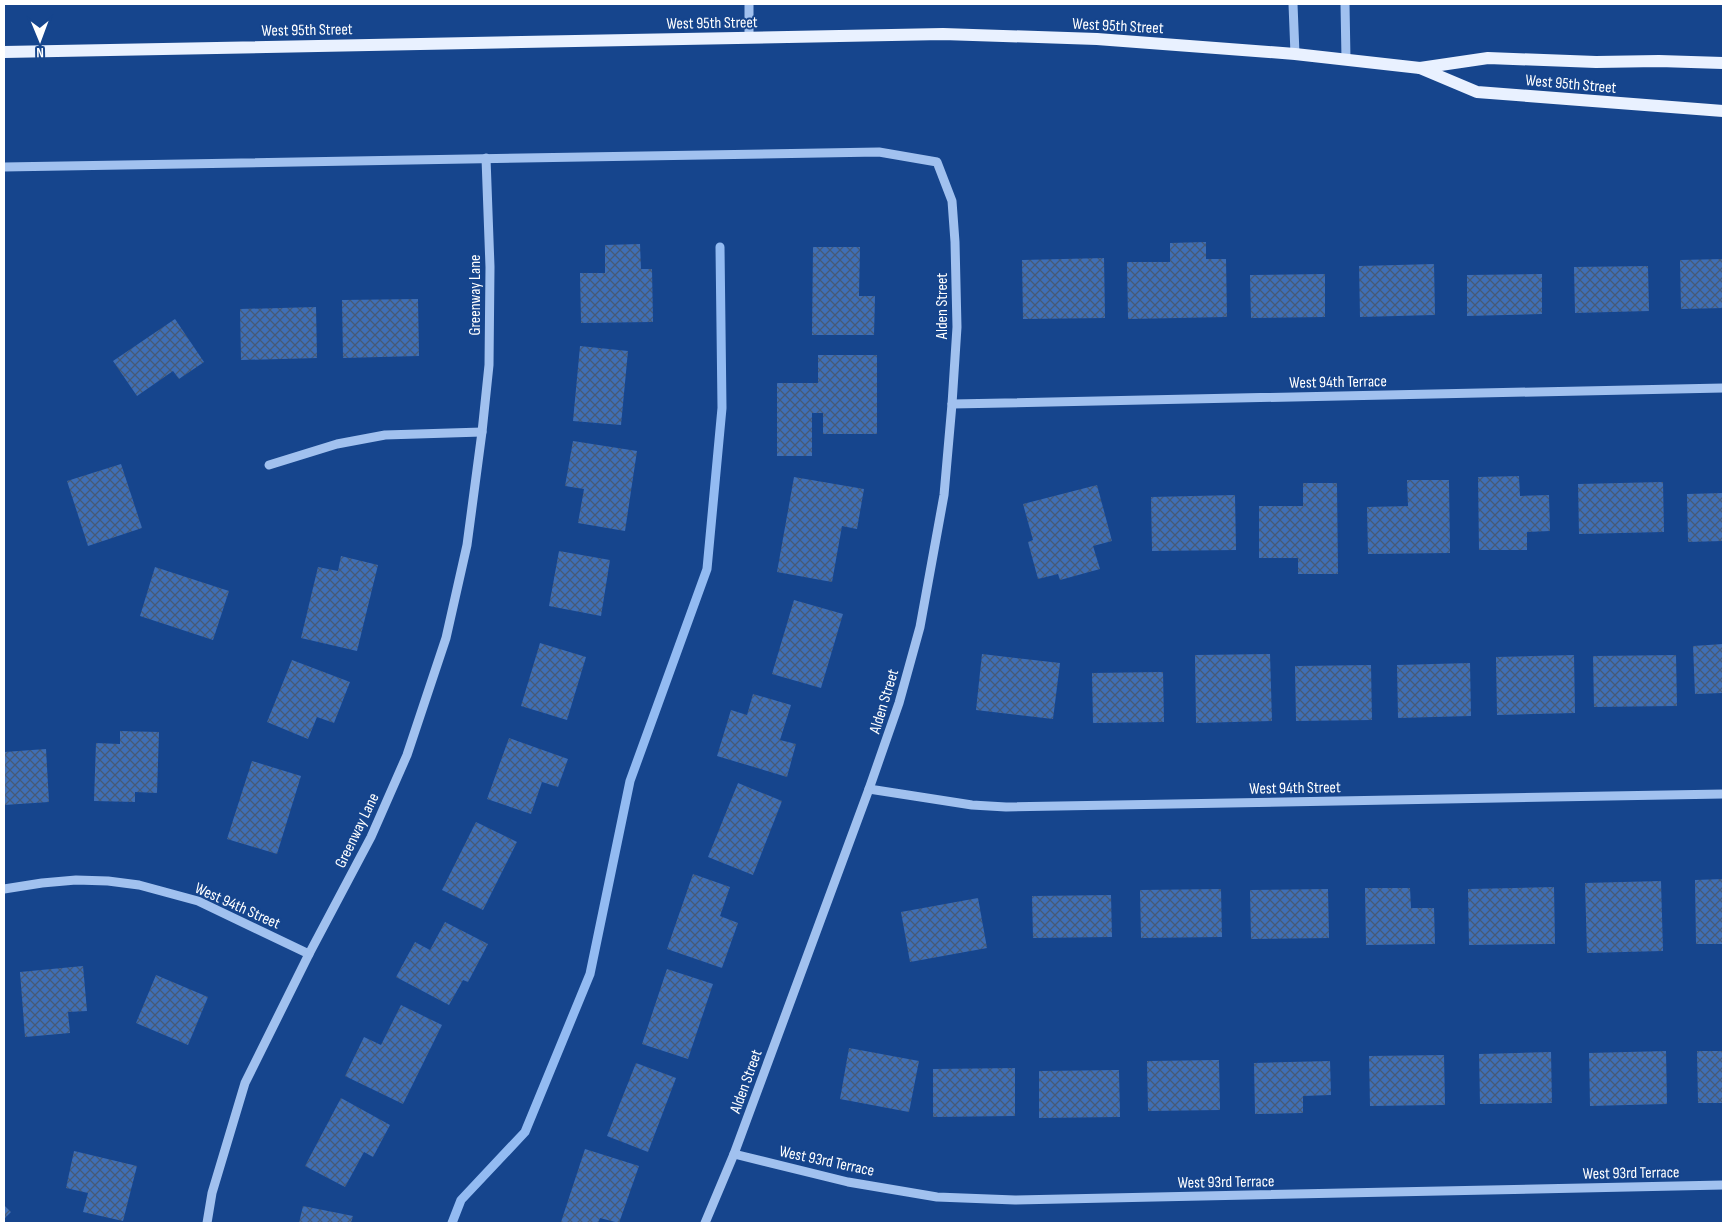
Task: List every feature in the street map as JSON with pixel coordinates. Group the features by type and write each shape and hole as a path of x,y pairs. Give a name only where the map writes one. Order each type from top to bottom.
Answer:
{"main road":[{"name":"West 95th Street","path":"4,52 943,34 1078,38 1295,54 1420,68 1488,58 1596,62 1659,60 1723,62"},
{"name":"West 95th Street","path":"1420,68 1477,92 1723,111"}],"street":[{"path":"748,4 749,37"},
{"path":"1293,4 1295,54"},
{"path":"1345,4 1346,59"},
{"name":"Alden Street","path":"486,158 879,152 937,162 952,201 957,327 952,404 944,495 920,627 899,703 869,789 734,1154 705,1223"},
{"path":"4,167 486,158"},
{"name":"Greenway Lane","path":"206,1223 212,1193 245,1083 309,954 371,837 407,755 446,638 467,545 482,432 488,365 490,268 486,158"},
{"name":"West 94th Terrace","path":"952,404 1723,388"},
{"path":"269,465 337,444 385,436 482,432"},
{"name":"West 94th Street","path":"869,789 972,806 1006,807 1723,794"},
{"name":"West 94th Street","path":"4,889 76,880 108,881 139,885 198,901 309,954"},
{"name":"West 93rd Terrace","path":"734,1154 857,1184 937,1196 1015,1200 1723,1186"}],"building":[{"path":"1206,242 1206,259 1226,259 1227,317 1128,319 1127,262 1170,262 1170,243"},
{"path":"640,244 641,269 652,269 653,322 581,323 580,273 605,273 605,245"},
{"path":"813,247 860,247 859,296 875,296 874,335 812,335"},
{"path":"1104,258 1105,318 1023,319 1022,260"},
{"path":"1723,259 1723,308 1681,309 1680,260"},
{"path":"1434,264 1435,315 1360,317 1359,266"},
{"path":"1648,266 1649,311 1575,313 1574,267"},
{"path":"1325,274 1325,317 1251,318 1250,275"},
{"path":"1542,274 1542,314 1467,316 1467,275"},
{"path":"418,299 419,356 343,358 342,300"},
{"path":"316,307 317,358 241,360 240,309"},
{"path":"175,319 204,362 179,379 173,371 137,396 113,361"},
{"path":"580,346 628,351 621,425 573,421"},
{"path":"818,355 877,355 877,434 823,434 823,413 812,413 812,456 777,456 777,383 818,383"},
{"path":"573,441 637,451 625,531 578,523 584,489 565,486"},
{"path":"121,464 142,528 88,546 67,481"},
{"path":"1519,476 1520,496 1549,495 1550,531 1527,532 1527,550 1479,550 1478,477"},
{"path":"794,477 864,489 857,529 842,526 832,582 777,572"},
{"path":"1407,480 1449,480 1450,553 1368,554 1367,507 1408,506"},
{"path":"1663,482 1664,532 1579,534 1578,484"},
{"path":"1303,483 1337,483 1338,574 1298,574 1298,558 1259,558 1259,506 1303,506"},
{"path":"1097,485 1112,541 1093,546 1100,569 1060,580 1058,574 1038,579 1028,542 1033,540 1023,504"},
{"path":"1723,493 1723,541 1688,542 1687,494"},
{"path":"1235,495 1236,550 1152,551 1151,497"},
{"path":"559,551 610,560 601,616 549,606"},
{"path":"341,556 378,565 357,651 301,638 318,567 338,571"},
{"path":"155,567 229,591 213,640 140,616"},
{"path":"794,600 843,614 821,688 772,674"},
{"path":"540,643 586,657 567,720 521,706"},
{"path":"1723,644 1723,693 1695,694 1693,646"},
{"path":"982,654 1060,663 1053,719 976,710"},
{"path":"1270,654 1272,721 1196,723 1195,655"},
{"path":"1574,655 1575,713 1497,715 1496,657"},
{"path":"1676,655 1677,706 1594,707 1593,656"},
{"path":"292,660 350,682 334,723 317,717 308,739 267,722"},
{"path":"1470,663 1471,716 1398,718 1397,665"},
{"path":"1371,665 1372,720 1296,721 1295,666"},
{"path":"1163,672 1164,722 1093,723 1092,673"},
{"path":"753,694 791,705 780,740 796,744 787,777 717,756 731,710 747,715"},
{"path":"120,731 159,732 157,793 135,792 135,802 94,801 96,743 120,744"},
{"path":"509,738 568,759 558,787 542,782 531,814 487,799"},
{"path":"46,749 49,802 4,805 4,752"},
{"path":"252,761 301,776 277,854 227,839"},
{"path":"738,783 782,801 753,875 708,857"},
{"path":"476,822 517,842 483,910 442,890"},
{"path":"693,874 730,887 720,916 738,923 722,968 667,949"},
{"path":"1723,879 1723,944 1696,944 1695,880"},
{"path":"1661,881 1663,951 1587,953 1585,883"},
{"path":"1554,887 1555,944 1469,945 1468,889"},
{"path":"1365,888 1410,888 1411,908 1434,908 1435,944 1366,945"},
{"path":"1221,889 1222,937 1141,938 1140,890"},
{"path":"1328,889 1329,938 1251,939 1250,890"},
{"path":"1111,895 1112,937 1033,938 1032,896"},
{"path":"978,898 987,948 910,962 901,912"},
{"path":"445,922 488,944 468,982 463,980 449,1005 396,977 415,942 430,950"},
{"path":"83,966 87,1011 68,1012 70,1033 25,1037 20,972"},
{"path":"667,969 713,984 688,1059 642,1044"},
{"path":"156,975 208,997 188,1045 136,1023"},
{"path":"401,1005 442,1025 403,1104 345,1076 364,1037 381,1045"},
{"path":"849,1048 919,1061 909,1112 840,1099"},
{"path":"1666,1051 1667,1104 1590,1106 1589,1053"},
{"path":"1697,1051 1723,1051 1723,1103 1698,1103"},
{"path":"1551,1052 1552,1103 1480,1104 1479,1054"},
{"path":"1444,1055 1445,1105 1370,1106 1369,1056"},
{"path":"1219,1060 1220,1110 1148,1111 1147,1061"},
{"path":"1330,1061 1331,1095 1303,1096 1303,1113 1255,1114 1254,1063"},
{"path":"636,1063 676,1078 648,1152 607,1136"},
{"path":"1015,1068 1015,1116 933,1117 933,1069"},
{"path":"1119,1070 1120,1117 1039,1118 1039,1071"},
{"path":"341,1098 390,1125 373,1157 364,1152 345,1187 305,1166"},
{"path":"585,1149 639,1166 619,1223 600,1218 598,1223 561,1222"},
{"path":"74,1151 137,1166 123,1221 83,1212 88,1193 66,1188"},
{"path":"4,1205 11,1212 4,1219"},
{"path":"303,1206 353,1216 351,1223 299,1223"}],"waterway":[{"path":"452,1223 461,1200 525,1132 590,974 630,781 707,569 722,408 720,247"}]}
